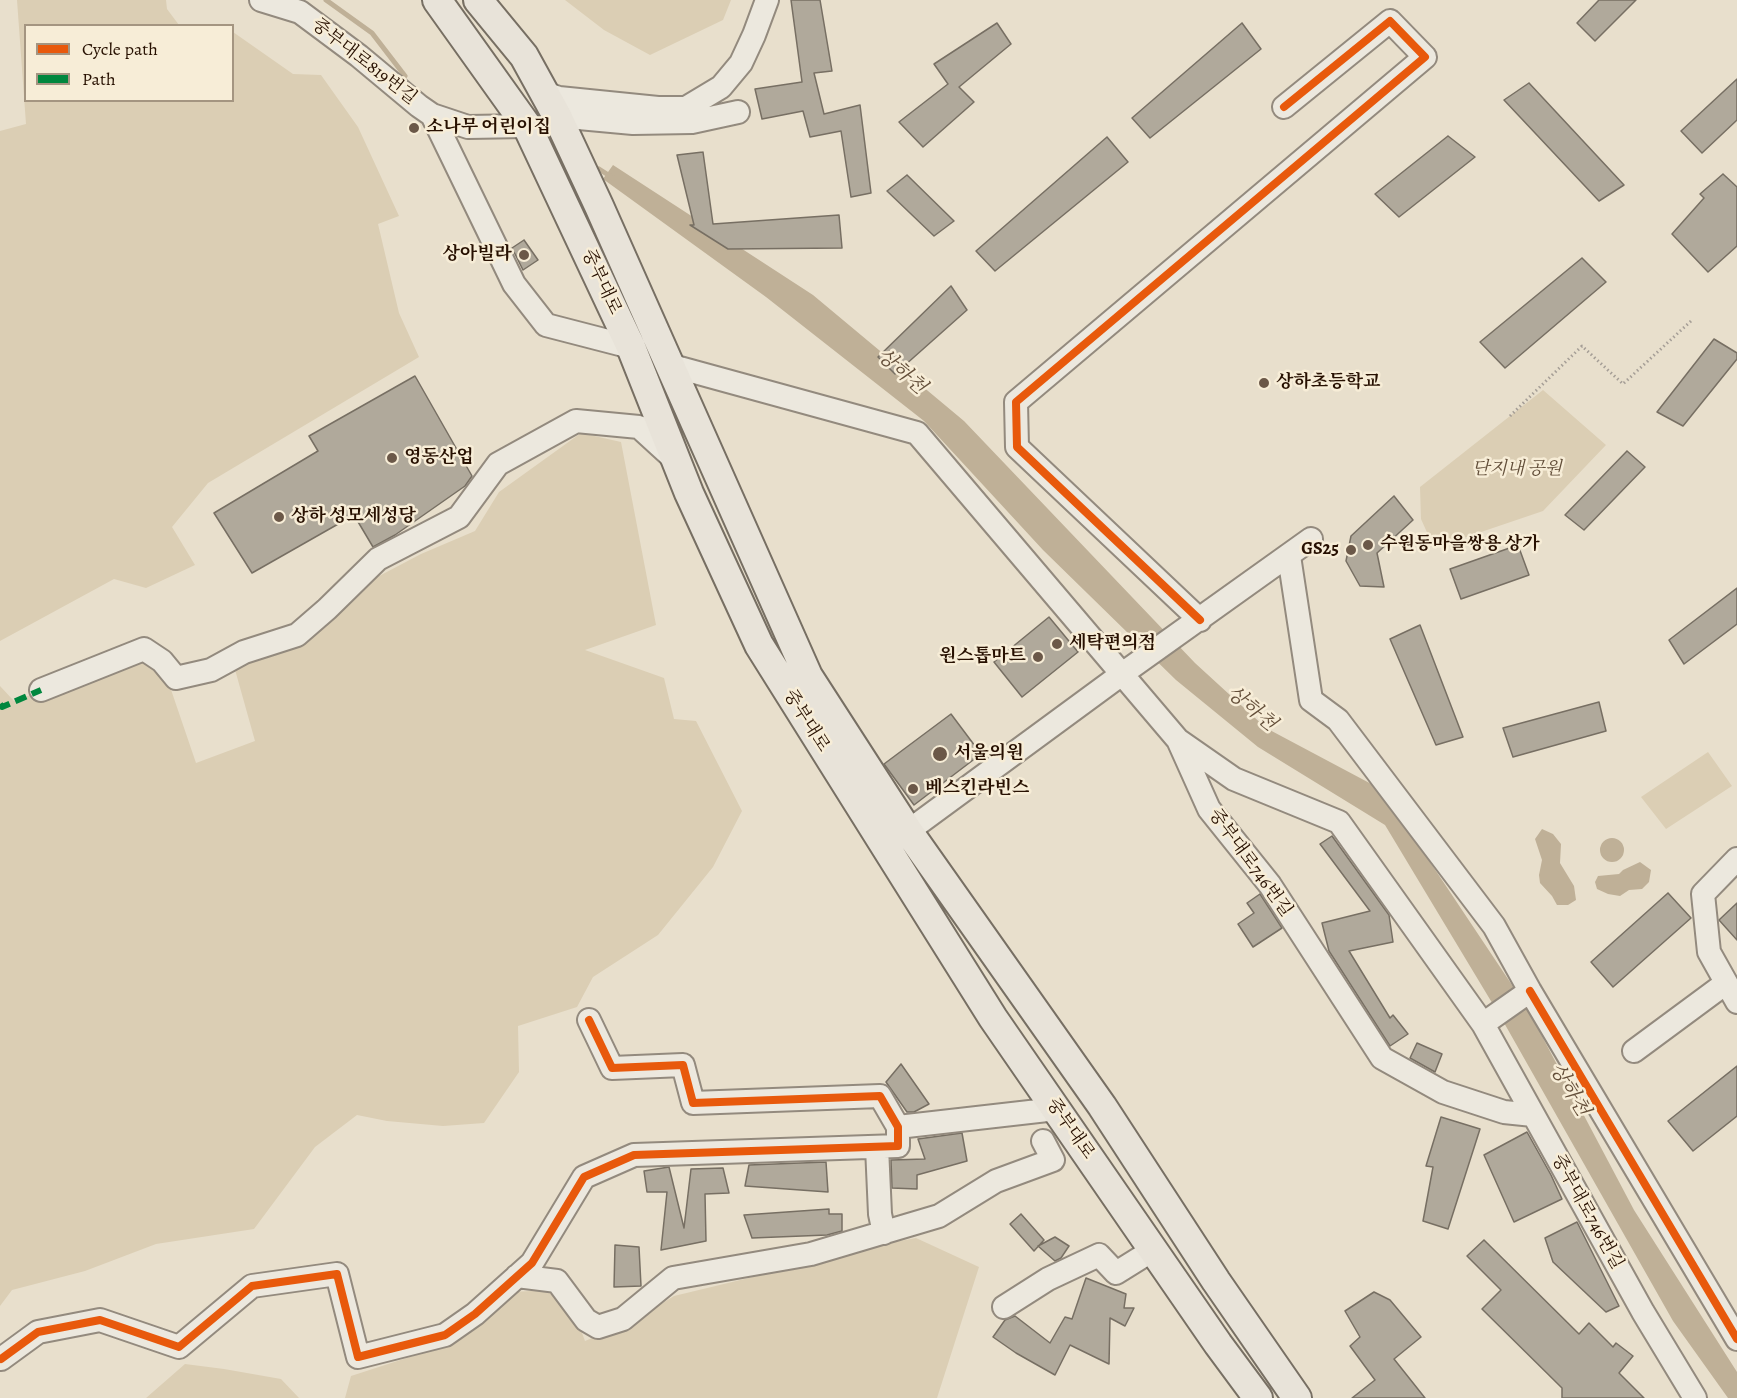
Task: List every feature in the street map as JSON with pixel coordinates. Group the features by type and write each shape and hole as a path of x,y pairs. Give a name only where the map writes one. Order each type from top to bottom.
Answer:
{"main road":[{"name":"중부대로","path":"437,0 527,126 631,347 677,462 759,645 896,839 1102,1106 1216,1281 1297,1398"},
{"name":"중부대로","path":"478,0 524,56 550,105 808,676 993,1018 1258,1398"}],"street":[{"name":"중부대로819번길","path":"261,0 300,12 432,115"},
{"path":"550,105 559,98 658,108 686,108 721,87 741,63 767,0"},
{"path":"1200,620 1017,447 1016,402 1425,57 1390,21 1284,107"},
{"path":"550,105 633,123 692,122 738,112"},
{"path":"432,115 468,127 527,126"},
{"path":"432,115 514,284 546,325 631,347"},
{"path":"669,365 917,434 1125,672"},
{"path":"639,427 643,376"},
{"path":"41,690 144,649 162,661 176,678 211,670 244,652 297,635 378,559 459,517 498,464 576,421 639,427 677,462"},
{"path":"896,839 1311,539"},
{"path":"1289,556 1311,700 1338,720 1494,926 1530,991 1737,1339"},
{"name":"중부대로746번길","path":"1125,672 1178,740 1209,809 1270,885 1382,1058 1443,1092 1504,1112 1533,1115"},
{"name":"중부대로746번길","path":"1178,740 1234,779 1339,822 1483,1024 1643,1312 1695,1398"},
{"path":"1634,1051 1732,992 1709,952 1702,894 1737,859"},
{"path":"1483,1024 1530,991"},
{"path":"1,1359 38,1332 100,1320 178,1347 252,1286 337,1274 358,1357 445,1335 475,1314 532,1263 584,1178 634,1155 898,1146 898,1127 880,1096 693,1103 683,1065 612,1068 589,1020"},
{"path":"898,1127 1056,1109"},
{"path":"517,1276 557,1281 586,1320 598,1327 623,1319 673,1278 811,1254 939,1216 996,1180 1053,1160 1043,1141"},
{"path":"877,1147 880,1214 884,1233"},
{"path":"1004,1307 1048,1279 1099,1255 1116,1273 1153,1250"}],"path":[{"path":"1510,416 1582,346 1623,384 1691,321"}],"green space":[{"path":"17,0 166,0 167,9 178,24 24,24 24,96"},
{"path":"565,0 731,0 723,20 650,55 604,30"},
{"path":"234,33 293,74 321,75 358,127 399,216 378,224 399,313 419,357 208,483 172,527 195,565 146,588 114,579 0,641 0,131 26,124 24,102 234,102"},
{"name":"단지내 공원","path":"1543,390 1606,445 1543,511 1434,548 1421,519 1420,487"},
{"path":"581,433 621,442 656,625 585,650 664,678 674,719 696,721 742,811 713,867 658,935 593,977 577,1007 518,1026 519,1072 484,1123 443,1126 387,1121 357,1115 315,1147 254,1229 156,1244 85,1271 12,1290 0,1306 0,686 14,701 149,651 166,675 196,763 255,741 234,666 364,584 421,554 475,531 499,492"},
{"path":"1708,752 1732,786 1666,829 1641,797"},
{"path":"916,1238 979,1267 937,1398 345,1398 351,1376 453,1343 511,1292 551,1290 579,1325 585,1341 633,1321 674,1296 831,1261 878,1245"},
{"path":"185,1364 281,1379 299,1398 146,1398"}],"water":[{"path":"613,165 813,295 964,421 1195,663 1266,728 1377,787 1398,814 1526,1006 1634,1210 1737,1372 1737,1398 1728,1398 1673,1321 1503,1021 1385,825 1258,747 1176,680 1043,550 924,421 766,297 603,179"},
{"path":"1542,829 1553,834 1561,844 1560,863 1574,886 1576,900 1568,905 1557,905 1540,883 1542,860 1535,839"},
{"path":"1612,838 1620,842 1624,850 1620,858 1612,862 1604,858 1600,850 1604,842"},
{"path":"1640,862 1651,870 1649,882 1642,889 1629,890 1620,896 1597,889 1595,882 1598,876 1619,874"}],"building":[{"path":"791,0 820,0 832,71 814,73 824,114 860,105 871,193 851,197 841,131 810,137 803,111 762,119 755,89 802,82"},
{"path":"1599,0 1636,0 1595,41 1577,23"},
{"path":"997,23 1011,44 959,87 974,102 923,147 899,122 948,84 934,64"},
{"path":"1242,23 1261,49 1150,138 1132,118"},
{"path":"1737,79 1737,120 1702,153 1681,131"},
{"path":"1529,83 1624,185 1599,201 1504,100"},
{"path":"1448,136 1475,157 1399,217 1375,194"},
{"path":"1107,137 1128,162 995,271 976,251"},
{"path":"703,152 713,224 839,215 842,248 728,249 690,225 694,225 677,155"},
{"path":"1723,174 1737,187 1737,246 1708,272 1672,234 1704,198 1700,194"},
{"path":"907,175 954,221 934,236 887,191"},
{"name":"상아빌라","path":"524,240 538,260 523,270 512,248"},
{"path":"1582,258 1606,282 1505,368 1480,342"},
{"path":"951,286 967,310 895,374 878,357"},
{"path":"1714,339 1737,353 1737,359 1683,426 1657,412"},
{"name":"영동산업","path":"415,376 472,476 465,486 395,535 373,547 354,515 252,573 214,513 318,451 309,436"},
{"path":"1627,451 1645,467 1584,530 1565,515"},
{"name":"수원동마을쌍용 상가","path":"1394,496 1413,520 1377,553 1384,587 1360,586 1346,561 1351,536"},
{"path":"1518,545 1529,575 1461,599 1450,569"},
{"path":"1737,588 1737,624 1684,664 1669,640"},
{"path":"1049,617 1078,652 1022,697 994,662"},
{"path":"1420,625 1463,737 1436,745 1390,639"},
{"path":"1599,702 1606,731 1513,757 1503,728"},
{"path":"951,714 981,754 914,805 884,764"},
{"path":"1332,836 1389,915 1393,942 1349,951 1390,1018 1393,1015 1408,1034 1390,1046 1329,951 1322,923 1370,911 1320,844"},
{"path":"1668,893 1691,918 1613,987 1591,962"},
{"path":"1260,894 1282,928 1253,947 1238,924 1254,913 1247,903"},
{"path":"1737,903 1737,940 1719,920"},
{"path":"1417,1043 1442,1054 1435,1072 1410,1058"},
{"path":"901,1064 929,1104 914,1112 907,1112 886,1082"},
{"path":"1737,1066 1737,1116 1693,1151 1668,1121"},
{"path":"1441,1117 1480,1129 1448,1229 1423,1221 1433,1167 1426,1166"},
{"path":"1527,1132 1562,1199 1514,1222 1484,1155"},
{"path":"962,1133 967,1161 917,1175 917,1189 892,1188 891,1160 925,1159 918,1139"},
{"path":"826,1162 828,1192 745,1186 749,1165"},
{"path":"669,1167 684,1228 691,1169 723,1168 729,1193 705,1194 706,1241 661,1250 667,1192 647,1192 644,1171"},
{"path":"829,1209 829,1214 842,1214 842,1231 827,1235 752,1238 744,1215"},
{"path":"1021,1214 1044,1240 1034,1251 1010,1224"},
{"path":"1577,1222 1619,1306 1606,1312 1553,1262 1545,1238"},
{"path":"1055,1237 1069,1246 1061,1258 1055,1261 1038,1246"},
{"path":"1484,1240 1579,1334 1589,1323 1613,1347 1616,1343 1633,1356 1619,1373 1644,1398 1562,1398 1562,1388 1482,1309 1501,1290 1467,1256"},
{"path":"615,1245 639,1247 641,1286 614,1287"},
{"path":"1086,1278 1126,1294 1124,1308 1134,1308 1125,1326 1110,1318 1109,1364 1070,1345 1055,1375 993,1337 1005,1320 1015,1316 1050,1343 1065,1317 1072,1319"},
{"path":"1374,1292 1390,1300 1421,1337 1394,1359 1425,1398 1352,1398 1375,1380 1350,1346 1360,1337 1345,1311"}],"waterway":[{"path":"326,0 372,33 405,76"},
{"name":"상하천","path":"599,169 613,178"}],"marked path":[{"path":"0,704 2,707 41,690"}],"cycle path":[{"path":"1200,620 1017,447 1016,402 1425,57 1390,21 1284,107"},
{"path":"1530,991 1737,1339"},
{"path":"1,1359 38,1332 100,1320 179,1347 252,1286 337,1274 358,1357 445,1335 475,1314 532,1263 584,1177 634,1155 898,1146 898,1127 880,1096 693,1103 683,1065 612,1068 589,1020"}],"place":[{"name":"소나무 어린이집","path":"414,128"},
{"name":"상아빌라","path":"524,255"},
{"name":"상하초등학교","path":"1264,383"},
{"name":"영동산업","path":"392,458"},
{"name":"상하 성모세성당","path":"279,517"},
{"name":"수원동마을쌍용 상가","path":"1368,545"},
{"name":"GS25","path":"1351,550"},
{"name":"세탁편의점","path":"1057,644"},
{"name":"원스톱마트","path":"1038,657"},
{"name":"서울의원","path":"940,754"},
{"name":"베스킨라빈스","path":"913,789"}]}
